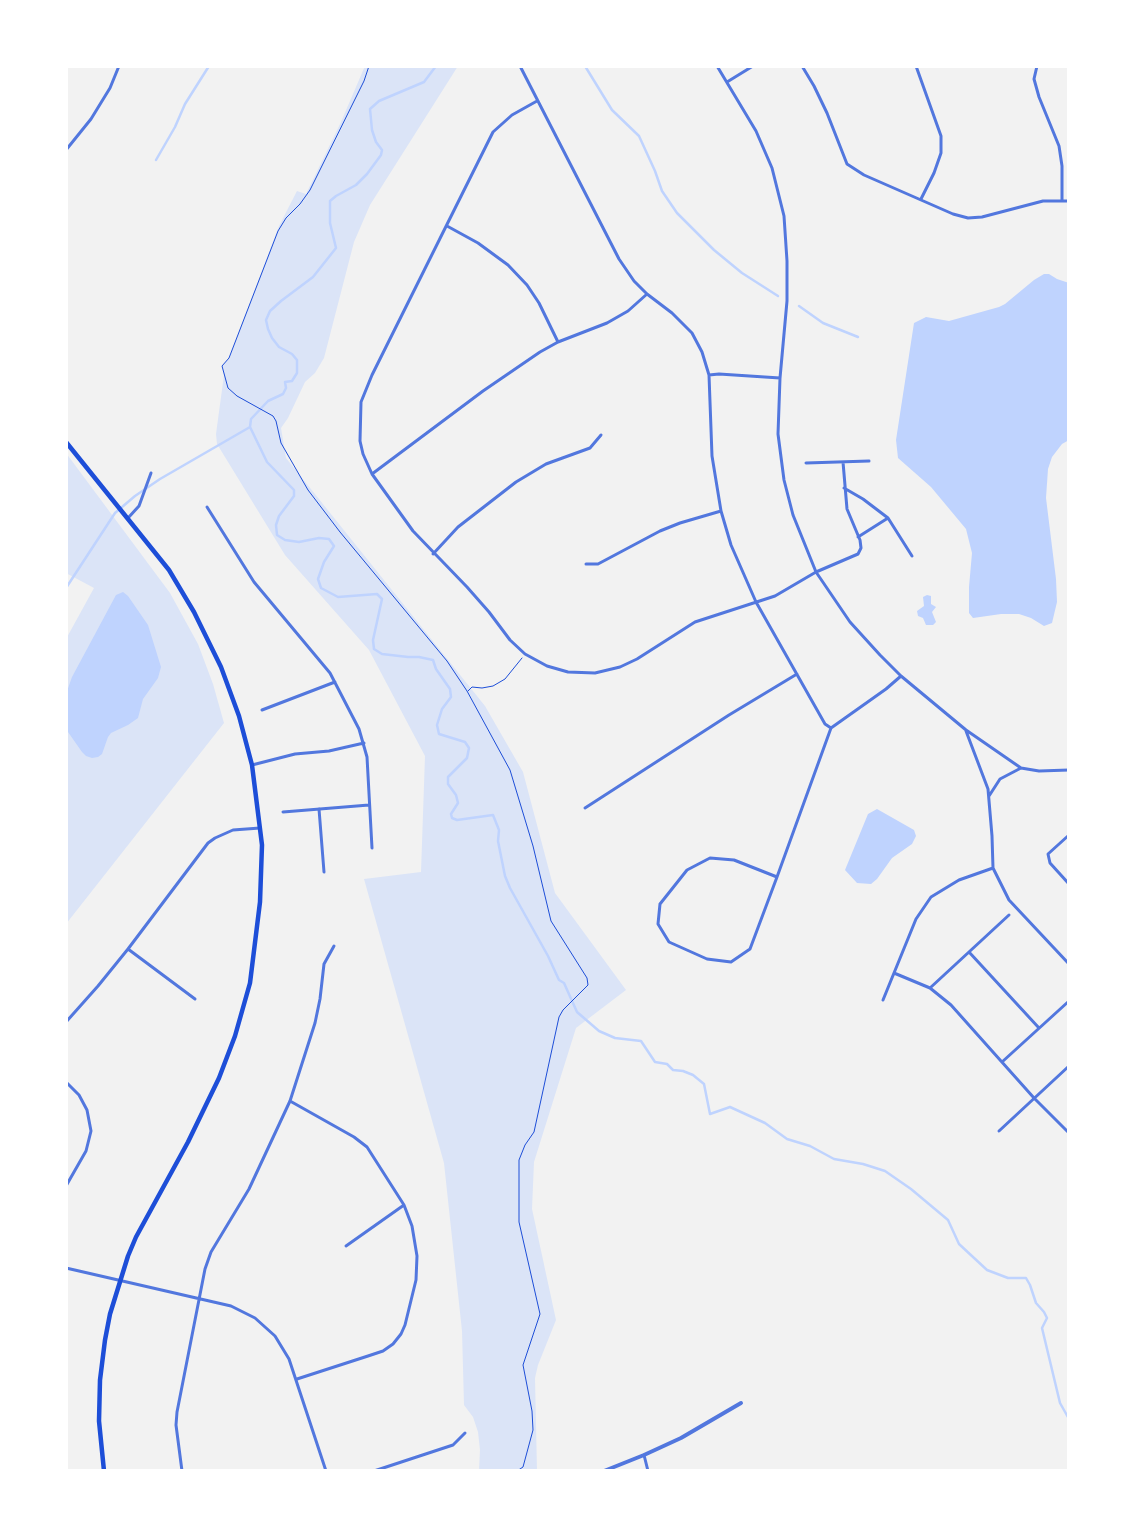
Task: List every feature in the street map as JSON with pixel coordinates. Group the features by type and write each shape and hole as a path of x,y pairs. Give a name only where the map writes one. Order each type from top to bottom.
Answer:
{"main road":[{"path":"66,442 169,570 194,612 221,667 252,765 262,845 260,902 250,983 235,1036 219,1078 188,1142 136,1237 120,1280 105,1340 100,1380 99,1421 104,1471"}],"street":[{"path":"66,150 91,119 110,88 119,66"},
{"path":"520,66 619,259 634,281 647,294 672,313 692,333 702,352 710,375 712,456 721,511 731,545 756,602 825,724 832,728"},
{"path":"717,66 756,131 772,168 784,216 787,301 780,378 778,434 784,480 793,515 816,572 850,622 901,676 966,730 1022,768 1039,771 1069,770"},
{"path":"727,82 753,66"},
{"path":"802,66 827,113 847,164 864,175 953,214 968,218 982,217 1043,201 1069,201"},
{"path":"916,66 941,136 941,153 934,173 920,199"},
{"path":"1037,66 1034,79 1039,97 1059,146 1062,166 1062,200"},
{"path":"537,101 512,115 494,132 372,375 361,402 360,442 372,474 413,531 433,554 467,587 510,640 525,654 547,666 568,672 595,672 620,667 637,659 695,622 775,596 816,572 858,554 861,548 847,509 843,462"},
{"path":"447,226 478,243 508,265 527,285 558,342"},
{"path":"372,474 483,391 540,352 558,342 614,319 628,311 647,294"},
{"path":"710,375 780,378"},
{"path":"433,554 458,527 516,482 546,464 590,448 601,435"},
{"path":"806,463 869,461"},
{"path":"128,518 140,506 151,473"},
{"path":"844,488 863,499 888,518 912,556"},
{"path":"206,507 251,577 324,664 359,729 364,742 366,757 372,848"},
{"path":"586,564 598,564 660,531 721,511"},
{"path":"858,537 888,518"},
{"path":"585,808 729,715 797,674"},
{"path":"777,877 734,860 710,858 687,870 660,904 658,924 669,942 707,959 732,962 750,949 777,877 832,728 901,676"},
{"path":"262,710 335,682"},
{"path":"966,730 988,788 993,868 1009,900 1069,964"},
{"path":"252,765 295,754 328,751 364,742"},
{"path":"989,797 1000,779 1022,768"},
{"path":"283,812 370,805"},
{"path":"319,809 324,872"},
{"path":"66,1022 128,949 208,843 233,830 260,828"},
{"path":"1069,835 1048,854 1050,864 1069,884"},
{"path":"883,1000 916,918 931,897 959,880 993,868"},
{"path":"930,988 1009,916"},
{"path":"182,1471 176,1425 177,1412 205,1269 211,1252 249,1189 290,1101 315,1023 324,964 334,946"},
{"path":"128,949 195,999"},
{"path":"969,952 1039,1028"},
{"path":"894,973 930,988 951,1005 1034,1098 1069,1133"},
{"path":"1002,1062 1069,1001"},
{"path":"999,1131 1069,1066"},
{"path":"66,1082 79,1095 87,1110 91,1131 86,1151 66,1186"},
{"path":"290,1101 362,1142 373,1155 404,1205 415,1241 417,1269 405,1325 393,1344 383,1351 297,1379"},
{"path":"346,1246 404,1205"},
{"path":"66,1268 237,1308 255,1318 265,1326 282,1346 289,1359 326,1471"},
{"path":"604,1471 681,1438 741,1403"},
{"path":"374,1471 453,1445 465,1433"},
{"path":"644,1455 648,1471"}],"path":[{"path":"369,66 364,81 310,190 300,204 286,218 278,231 230,358 222,366 228,388 237,396 273,416 281,443 308,490 340,532 447,661 467,691 510,770 533,846 551,921 587,978 588,985 583,992 563,1010 559,1017 534,1132 525,1145 519,1160 519,1222 540,1314 523,1365 532,1411 533,1430 523,1467 517,1471"},
{"path":"467,691 472,687 493,686 505,679 525,654"}],"shaded area":[{"path":"365,66 458,66 370,205 354,242 324,358 315,373 305,382 288,418 281,428 286,458 485,706 523,772 555,893 626,990 576,1028 534,1162 532,1209 556,1320 538,1365 535,1378 537,1471 479,1471 480,1450 478,1432 473,1417 464,1405 462,1331 444,1163 364,879 421,872 425,756 369,650 285,555 217,444 216,434 224,375 222,366 229,358 279,226 297,191 306,194 341,122"},
{"path":"66,453 170,593 198,644 213,684 224,723 66,924 66,639 94,588 66,573"}],"water":[{"path":"1044,274 1049,274 1069,283 1069,440 1062,444 1052,457 1048,469 1046,498 1057,602 1052,623 1044,626 1031,618 1019,614 1001,614 973,618 969,613 972,553 966,529 931,487 898,458 896,440 914,323 926,317 949,321 999,307"},
{"path":"123,592 128,596 148,625 161,667 158,678 143,699 138,718 111,733 102,754 92,758 82,752 68,732 66,725 66,694 72,677 116,595"},
{"path":"931,596 931,604 936,607 932,612 936,622 933,625 926,625 923,618 918,616 917,611 924,606 923,597"},
{"path":"877,809 914,830 916,836 912,844 892,858 877,879 871,884 857,883 845,870 868,814"}],"waterway":[{"path":"156,160 175,127 185,104 209,66"},
{"path":"66,588 115,513 135,496 160,479 250,427 251,419 268,401 283,394 286,388 285,382 292,381 297,373 297,360 292,354 279,347 272,338 266,320 270,311 313,277 336,248 330,223 330,201 356,185 381,155 382,150 376,142 372,130 370,109 379,101 424,82 436,66"},
{"path":"585,66 612,110 639,136 662,191 677,213 714,250 742,273 778,296"},
{"path":"799,306 823,323 858,337"},
{"path":"250,427 267,462 294,490 294,496 279,516 276,525 277,535 285,540 299,542 319,538 329,539 334,546 324,562 318,579 321,588 338,597 377,594 382,599 373,640 374,649 382,654 433,660 436,669 450,689 451,697 442,709 437,725 439,734 465,742 469,748 467,758 448,777 448,784 456,795 458,803 451,814 452,818 457,820 493,815 499,830 498,841 505,876 510,888 548,956 559,980 564,983 577,1012 599,1031 615,1038 641,1041 655,1062 667,1064 673,1070 693,1075 704,1084 710,1114 730,1107 765,1123 787,1139 810,1146 834,1159 863,1164 885,1171 911,1189 948,1220 959,1244 987,1270 1008,1278 1026,1278 1036,1303 1047,1318 1042,1328 1060,1403 1069,1419"}]}
